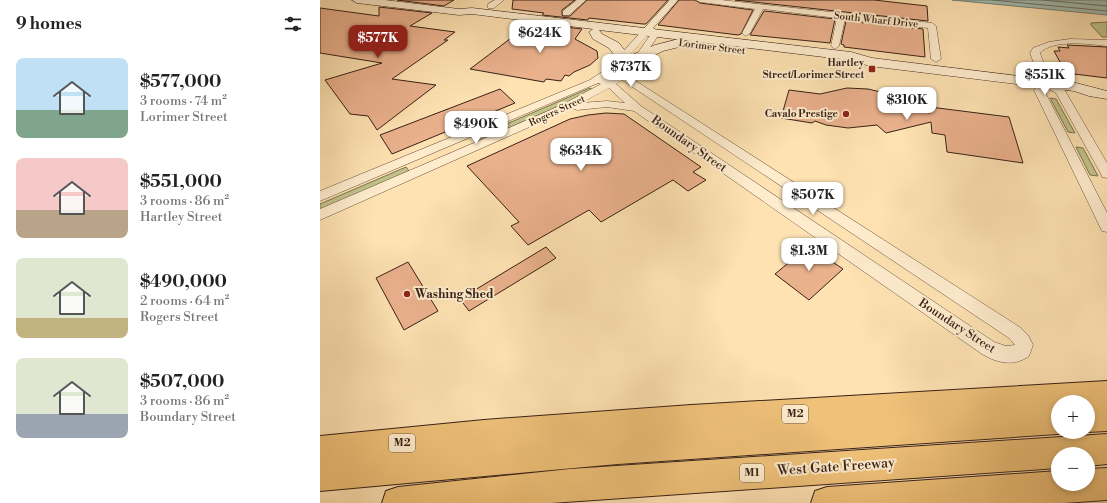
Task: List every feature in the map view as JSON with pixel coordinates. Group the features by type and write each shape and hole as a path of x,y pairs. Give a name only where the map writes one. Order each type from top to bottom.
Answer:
{"highway":[{"name":"M2","path":"320,451 484,435 691,420 1107,395"},
{"path":"1095,417 1107,416"},
{"path":"320,475 618,448 1051,419"},
{"name":"West Gate Freeway","path":"398,503 578,485 1107,449"},
{"path":"827,503 1107,484"}],"main road":[{"name":"Lorimer Street","path":"357,0 459,12 479,12 648,34 851,56 870,62 1076,87 1094,93 1107,95"},
{"name":"Lorimer Street","path":"459,12 464,16 594,32 648,34 680,42 852,64 870,62"},
{"path":"594,32 597,36 615,46 624,57"},
{"path":"639,57 659,48 680,42"},
{"name":"Lorimer Street","path":"1076,87 1089,85 1107,87"}],"street":[{"path":"491,6 500,0"},
{"path":"566,13 582,0"},
{"path":"648,34 674,0"},
{"name":"South Wharf Drive","path":"700,0 932,26 936,59"},
{"path":"746,33 760,7"},
{"path":"835,46 842,16"},
{"name":"Rogers Street","path":"613,78 624,57 648,34"},
{"name":"Rogers Street","path":"320,215 564,108 613,78 639,57 648,34"},
{"path":"1107,43 1070,41 1053,44 1036,50 1035,53 1046,83 1060,91 1107,174"},
{"name":"Rogers Street","path":"320,196 598,80 613,78"},
{"name":"Boundary Street","path":"613,78 1015,333 1023,342 1023,350 1019,354 1007,355 997,353 988,348 637,108 613,78"},
{"path":"1046,83 1039,90 1062,138 1101,202 1107,226"},
{"path":"564,108 607,104 637,108"},
{"path":"1062,138 1088,141"},
{"path":"431,150 440,163"}],"green space":[{"path":"1107,22 1107,37 1102,37 1091,25 1091,23"},
{"path":"590,88 594,91 478,141 474,138"},
{"path":"1050,98 1056,99 1075,133 1068,132"},
{"path":"1076,147 1083,148 1098,176 1090,175"},
{"path":"406,167 409,171 320,210 320,204"}],"water":[{"path":"952,0 1107,0 1107,15"}],"building":[{"path":"397,0 454,0 444,6"},
{"path":"513,0 575,0 562,10 563,16 570,16 587,0 668,0 646,24 643,24 542,15 544,13 512,9"},
{"path":"679,0 695,0 700,3 753,10 741,34 738,35 658,25"},
{"path":"735,0 874,0 927,6 928,21"},
{"path":"379,7 432,13 410,26 455,32 444,40 448,40 392,79 436,85 377,130 368,116 350,114 325,80 382,63 320,53 320,8 379,16"},
{"path":"764,11 835,19 830,43 750,35"},
{"path":"846,21 923,29 925,57 844,47 844,45 841,44"},
{"path":"531,23 582,29 575,39 597,51 598,58 590,65 574,72 569,76 565,75 561,81 546,79 544,82 470,69"},
{"path":"1067,45 1107,47 1107,78 1066,73 1054,51 1060,51 1058,47 1069,48"},
{"path":"847,88 868,89 885,93 896,99 899,108 930,113 930,107 1009,117 1023,163 947,152 945,135 932,133 931,122 886,133 877,125 848,128 826,125 815,121 812,123 781,118 789,90 820,94"},
{"path":"500,89 515,103 392,154 380,135"},
{"path":"606,113 624,114 701,167 693,172 706,180 688,191 673,180 601,222 589,210 528,245 511,226 519,222 467,166 570,119"},
{"path":"809,246 843,269 809,300 775,274"},
{"path":"546,247 556,258 469,311 460,299"},
{"name":"Washing Shed","path":"408,262 438,311 404,330 376,278"}],"place":[{"name":"Hartley Street/Lorimer Street","path":"872,69"},
{"name":"Cavalo Prestige","path":"846,114"},
{"name":"Washing Shed","path":"407,294"}]}
